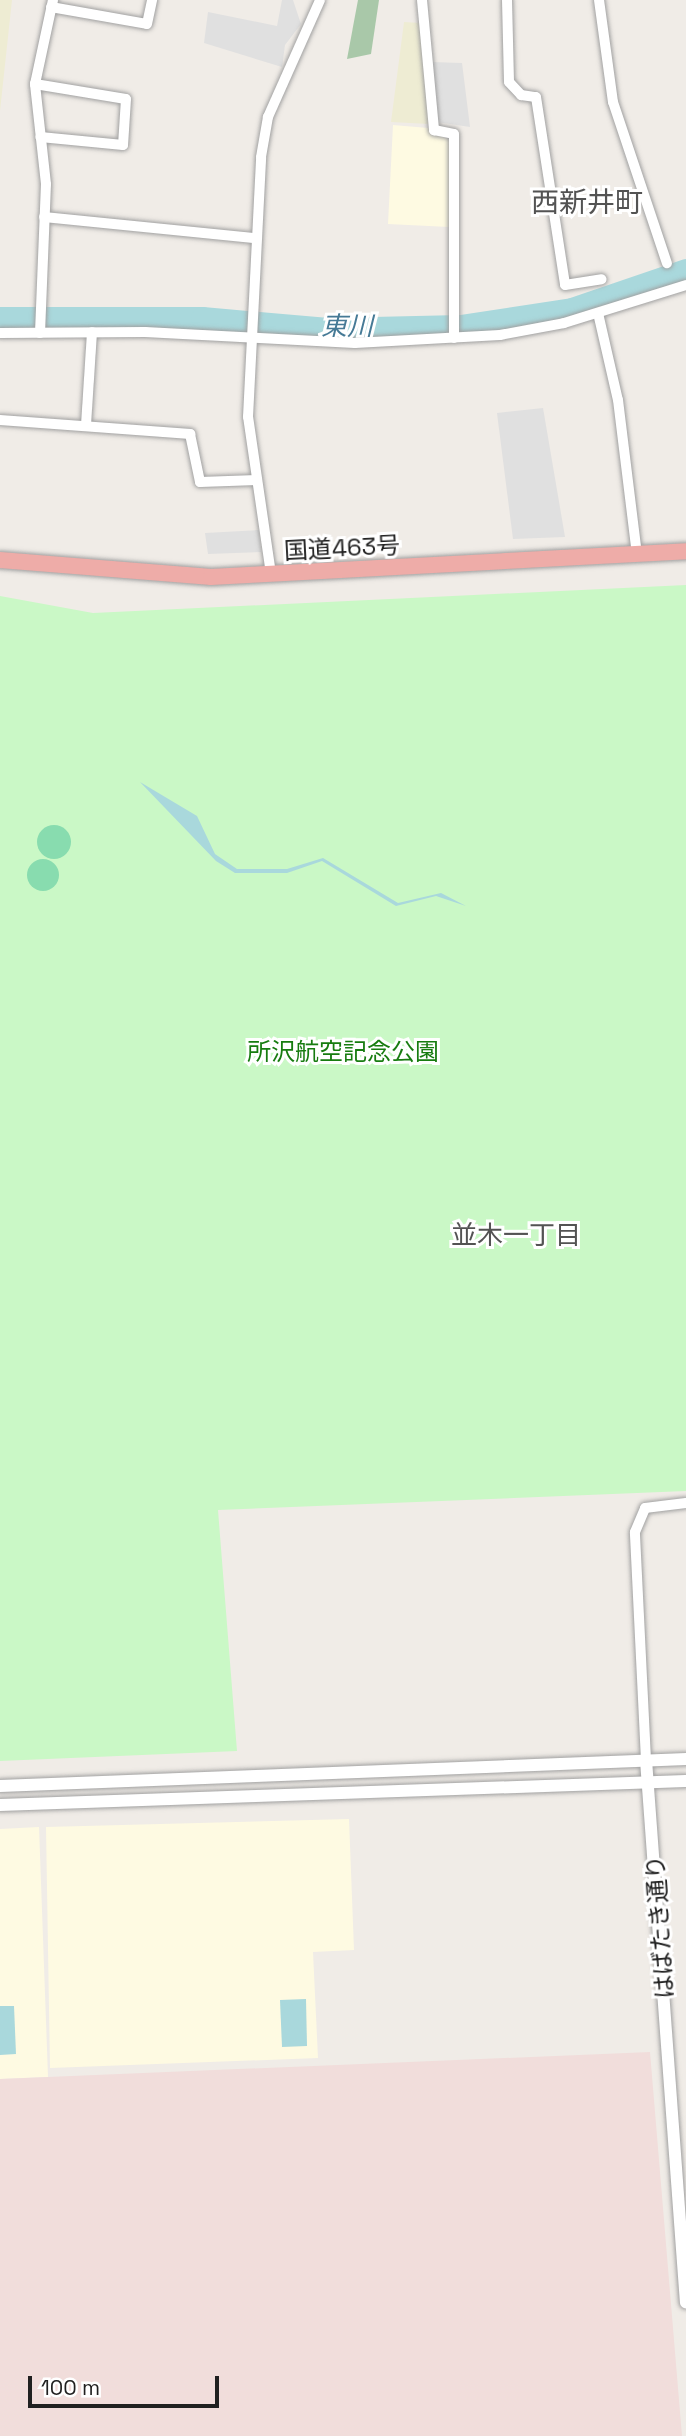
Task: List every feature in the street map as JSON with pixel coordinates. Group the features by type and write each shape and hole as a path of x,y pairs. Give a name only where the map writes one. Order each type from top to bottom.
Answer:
{"highway":[{"name":"国道463号","path":"0,560 148,577 271,574 686,551"}],"street":[{"path":"40,330 44,216 35,84 52,3 147,24 152,0"},
{"path":"271,574 248,417 256,238 265,125 320,0"},
{"path":"422,0 434,130 454,134 454,335"},
{"path":"507,0 511,89 536,97 565,285 602,279"},
{"path":"599,0 613,102 667,263"},
{"path":"35,84 126,99 122,145 40,137"},
{"path":"44,216 256,238"},
{"path":"0,333 40,330 251,333 355,343 527,331 598,313 686,285"},
{"path":"598,313 618,400 637,554"},
{"path":"86,425 92,332"},
{"path":"0,420 190,434 200,482 257,480"},
{"path":"646,1760 635,1532 645,1508 686,1503"},
{"path":"0,1786 686,1759"},
{"name":"はばたき通り","path":"646,1760 686,2303"},
{"path":"0,1805 686,1781"}],"shaded area":[{"path":"0,0 12,0 0,111"},
{"path":"282,0 293,0 301,24 285,45 282,67 204,43 208,12 277,26"},
{"path":"404,22 420,23 429,124 391,122"},
{"path":"431,62 462,63 470,127 437,122"},
{"path":"393,125 428,128 449,140 449,227 388,224"},
{"path":"543,408 565,537 513,539 497,413"},
{"path":"259,530 261,552 208,554 205,533"},
{"path":"349,1819 354,1950 313,1952 318,2058 50,2068 46,1827"},
{"path":"39,1827 48,2077 0,2079 0,1829"},
{"path":"650,2052 682,2436 0,2436 0,2079"}],"green space":[{"path":"358,0 379,0 371,54 347,59"},
{"name":"所沢航空記念公園","path":"686,585 686,1491 218,1510 237,1751 0,1761 0,596 93,613"},
{"path":"54,825 66,830 71,842 66,854 54,859 42,854 37,842 42,830"},
{"path":"43,859 54,864 59,875 54,886 43,891 32,886 27,875 32,864"}],"water":[{"path":"140,782 197,816 215,854 237,869 287,869 323,858 398,903 441,893 466,906 436,896 396,906 322,861 287,873 235,873 216,861"},
{"path":"306,1999 307,2046 282,2047 280,2000"},
{"path":"0,2006 14,2006 16,2054 0,2055"}],"waterway":[{"name":"東川","path":"0,318 202,318 328,329 460,326 572,309 686,270"}],"district":[{"name":"西新井町","path":"587,202"},
{"name":"並木一丁目","path":"516,1236"}]}
